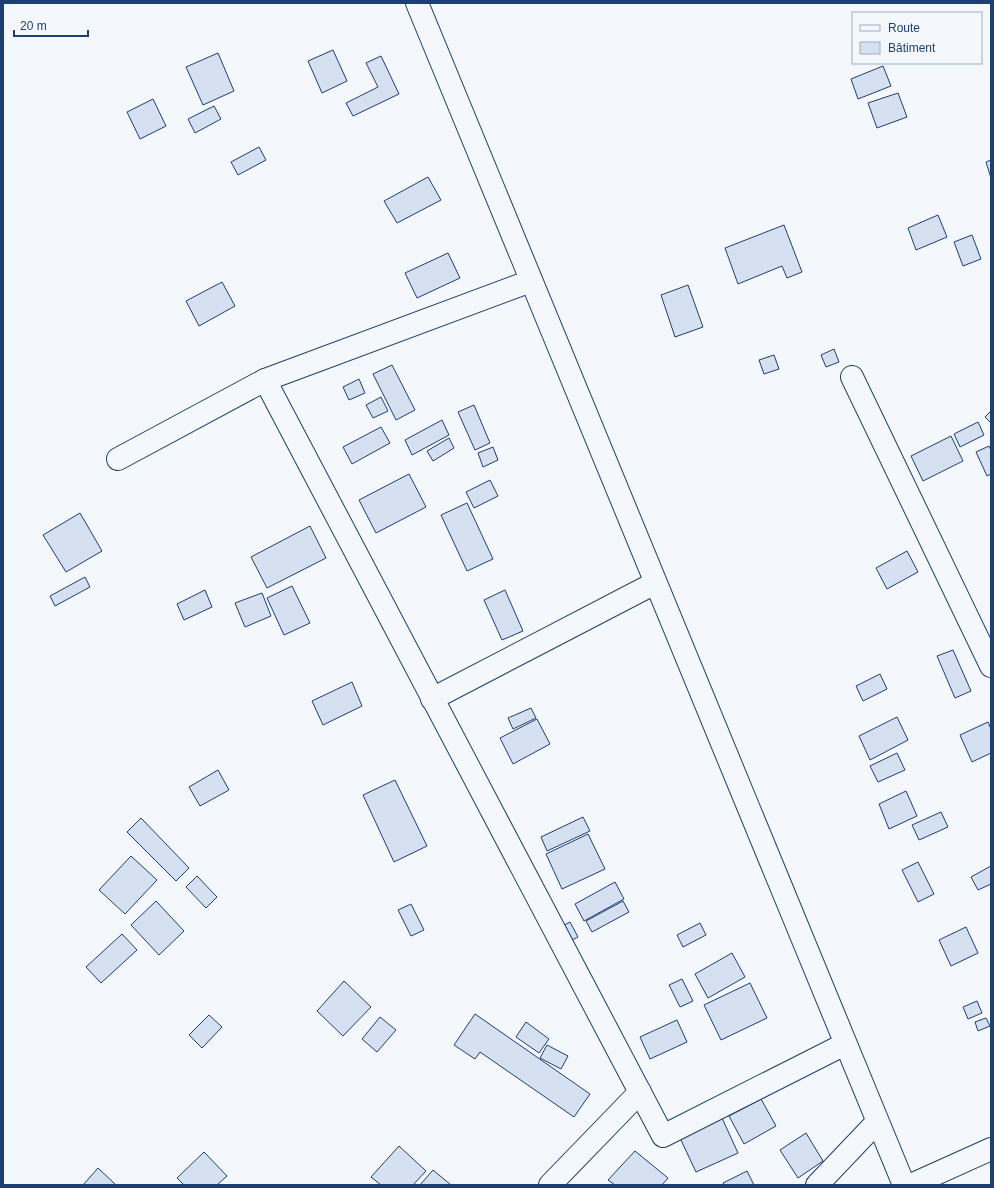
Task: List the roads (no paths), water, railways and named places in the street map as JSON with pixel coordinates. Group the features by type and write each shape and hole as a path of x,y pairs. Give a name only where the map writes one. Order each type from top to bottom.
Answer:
{"street":[{"path":"417,3 904,1185"},
{"path":"118,459 264,380 531,281"},
{"path":"852,377 991,666"},
{"path":"264,380 662,1136 845,1044"},
{"path":"432,699 656,583"},
{"path":"550,1185 640,1092"},
{"path":"817,1185 878,1122"},
{"path":"911,1185 991,1149"}]}
